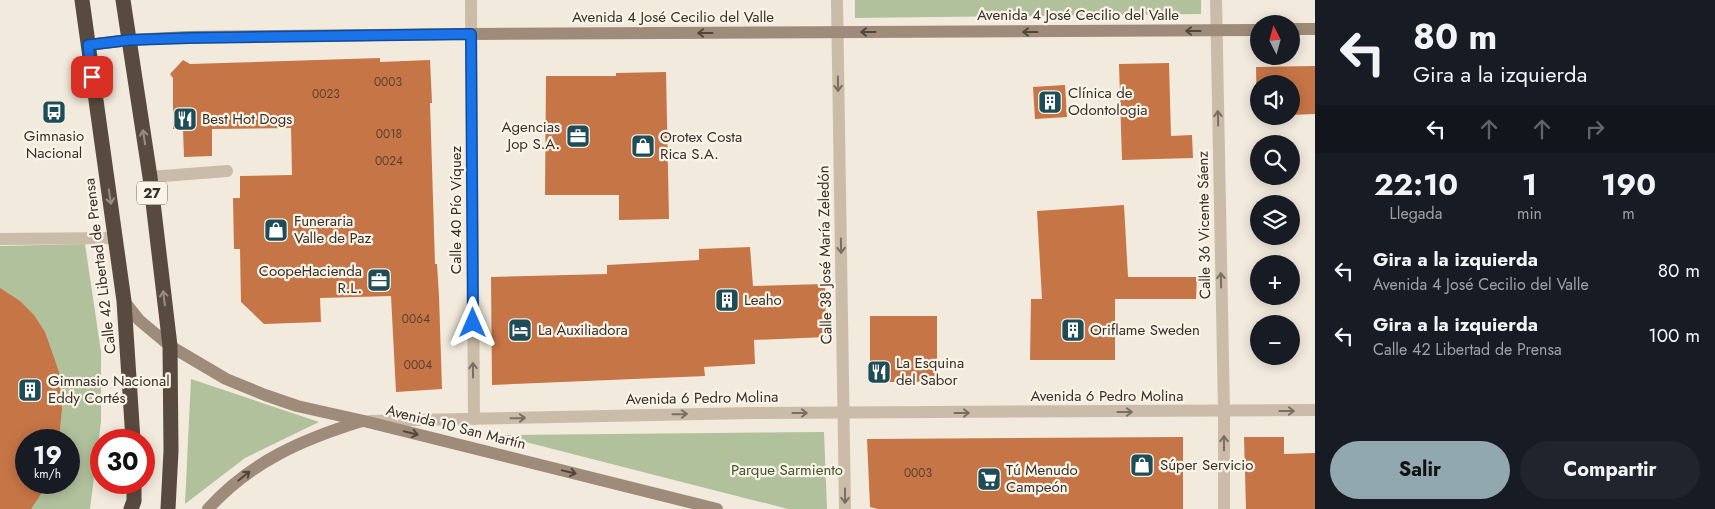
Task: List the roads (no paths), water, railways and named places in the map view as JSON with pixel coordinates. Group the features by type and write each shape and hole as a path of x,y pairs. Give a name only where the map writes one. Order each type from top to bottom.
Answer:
{"highway":[{"name":"Calle 42 Libertad de Prensa","path":"82,0 124,301 132,429"},
{"name":"27","path":"123,0 150,177 170,346 172,451 168,509"}],"street":[{"name":"Calle 40 Pío Víquez","path":"471,0 474,419"},
{"name":"Calle 38 José María Zeledón","path":"837,0 845,509"},
{"name":"Calle 36 Vicente Sáenz","path":"1216,0 1224,411 1224,509"},
{"path":"1300,29 1315,29"},
{"name":"Avenida 4 José Cecilio del Valle","path":"88,45 129,40 189,38 471,34 1250,30"},
{"path":"150,177 227,171"},
{"path":"0,239 116,238"},
{"name":"Avenida 6 Pedro Molina","path":"124,301 140,320 170,346 207,369 265,395 297,406 364,421 751,413 1315,410"},
{"name":"Avenida 10 San Martín","path":"208,509 249,472 284,450 323,433 364,421 717,509"}],"place":[{"name":"Clínica de Odontologia","path":"1050,102"},
{"name":"Gimnasio Nacional","path":"54,112"},
{"name":"Best Hot Dogs","path":"185,119"},
{"name":"Agencias Jop S.A.","path":"578,136"},
{"name":"Orotex Costa Rica S.A.","path":"643,146"},
{"name":"Funeraria Valle de Paz","path":"276,230"},
{"name":"CoopeHacienda R.L.","path":"379,280"},
{"name":"Leaho","path":"727,300"},
{"name":"La Auxiliadora","path":"520,330"},
{"name":"Oriflame Sweden","path":"1073,330"},
{"name":"La Esquina del Sabor","path":"879,372"},
{"name":"Gimnasio Nacional Eddy Cortés","path":"30,390"},
{"name":"Súper Servicio","path":"1142,465"},
{"name":"Tú Menudo Campeón","path":"989,479"}],"park label":[{"name":"Parque Sarmiento","path":"787,470"}]}
